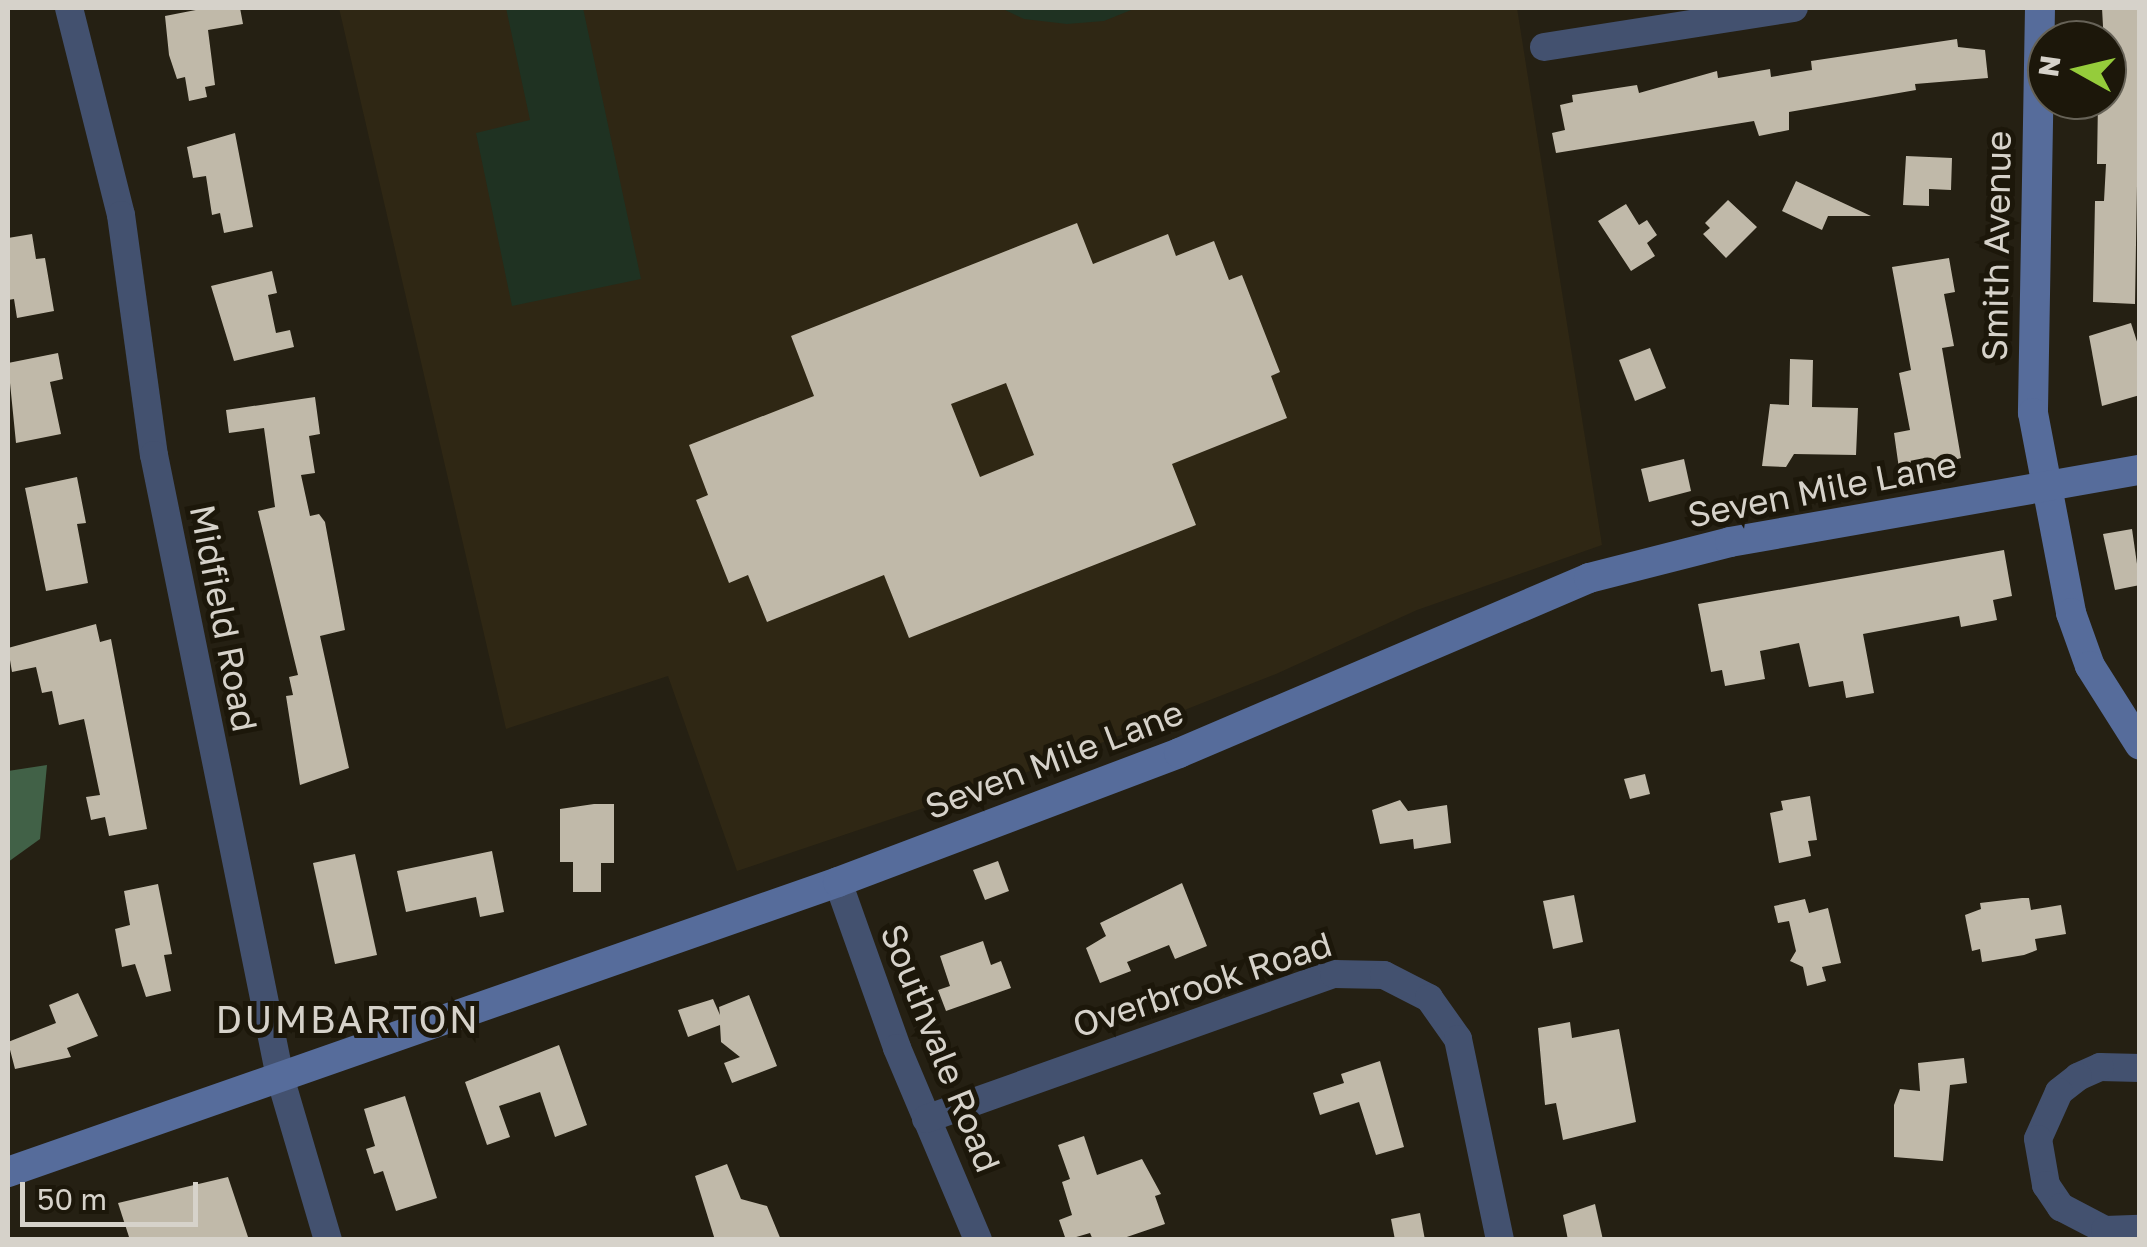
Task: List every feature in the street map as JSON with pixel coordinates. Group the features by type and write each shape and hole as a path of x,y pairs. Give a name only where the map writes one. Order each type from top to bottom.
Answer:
{"street":[{"name":"Midfield Road","path":"69,8 120,215 154,456 280,1077 328,1240"},
{"path":"1544,48 1686,16 1794,8"},
{"name":"Smith Avenue","path":"2040,8 2030,373 2046,486 2071,613 2090,666 2140,745"},
{"name":"Seven Mile Lane","path":"8,1172 838,882 1179,752 1589,578 1730,542 2140,470"},
{"name":"Southvale Road","path":"838,882 926,1119 978,1240"},
{"name":"Overbrook Road","path":"926,1119 1334,974 1384,975 1429,998 1458,1040 1500,1240"},
{"path":"2140,1068 2100,1068 2059,1092 2045,1114 2038,1149 2046,1185 2061,1207 2105,1230 2140,1229"}],"shaded area":[{"path":"339,8 1517,8 1602,545 1417,610 1276,674 1007,780 737,871 668,676 506,729"}],"green space":[{"path":"506,8 583,8 641,279 512,306 476,133 530,120"},
{"path":"1001,8 1136,8 1104,21 1067,24 1024,19"},
{"path":"47,765 40,839 8,862 8,771"}],"building":[{"path":"206,8 240,8 243,24 208,30 215,85 205,87 207,97 189,101 185,77 177,79 169,55 165,16"},
{"path":"2102,8 2140,8 2135,304 2093,302 2095,201 2104,201 2106,164 2097,164 2098,120 2127,120 2127,20 2103,20"},
{"path":"1957,39 1958,47 1985,50 1988,78 1915,84 1916,90 1789,112 1789,130 1759,136 1754,121 1556,153 1552,133 1565,130 1560,105 1573,102 1572,95 1637,85 1639,93 1717,71 1718,78 1770,69 1771,77 1812,70 1811,61"},
{"path":"235,133 253,227 224,233 220,213 212,215 206,176 193,178 187,147"},
{"path":"1906,156 1952,158 1951,190 1929,189 1929,206 1903,205"},
{"path":"1796,181 1871,216 1828,216 1822,230 1782,211"},
{"path":"1728,200 1757,227 1726,258 1703,234 1710,228 1705,223"},
{"path":"1626,204 1639,225 1647,220 1657,235 1647,243 1655,256 1631,271 1598,221"},
{"path":"1077,223 1093,264 1168,234 1176,256 1214,241 1229,280 1242,275 1280,372 1271,376 1287,418 1172,464 1196,525 909,638 884,575 767,622 748,575 729,583 696,500 708,495 689,445 814,396 791,336","holes":["1006,383 1034,455 980,477 951,404"]},
{"path":"32,234 36,259 45,258 54,311 17,318 14,299 8,300 8,238"},
{"path":"1949,258 1955,292 1944,294 1954,346 1942,348 1961,458 1900,476 1894,433 1910,430 1899,373 1911,370 1892,267"},
{"path":"272,271 277,293 268,295 276,333 290,330 294,347 234,361 211,286"},
{"path":"2131,323 2140,351 2140,395 2102,406 2089,336"},
{"path":"1650,348 1666,388 1635,401 1619,360"},
{"path":"58,353 63,379 50,382 61,434 16,443 8,363"},
{"path":"1790,359 1813,360 1812,407 1858,408 1856,455 1794,454 1786,467 1762,466 1770,404 1789,405"},
{"path":"315,397 320,434 309,436 315,473 301,475 310,516 319,514 325,522 345,630 320,636 349,768 300,785 286,696 293,695 289,677 298,675 258,511 275,507 264,428 229,433 226,410"},
{"path":"1684,459 1691,491 1649,502 1641,469"},
{"path":"77,477 86,523 77,524 88,583 46,591 25,488"},
{"path":"2132,529 2140,585 2115,590 2103,534"},
{"path":"2004,550 2012,596 1993,600 1997,620 1961,627 1959,616 1863,634 1874,693 1846,698 1843,681 1809,687 1799,643 1760,651 1765,679 1725,686 1722,670 1711,672 1698,604"},
{"path":"96,624 100,642 111,639 147,829 109,836 105,817 91,820 86,797 100,795 84,719 59,725 52,691 42,693 36,667 12,672 8,648"},
{"path":"1645,774 1650,794 1630,799 1624,779"},
{"path":"1810,796 1817,840 1808,841 1811,856 1779,863 1770,813 1783,810 1781,801"},
{"path":"1400,800 1408,811 1447,805 1451,843 1414,849 1413,839 1380,844 1372,810"},
{"path":"614,804 614,863 601,863 601,892 573,892 573,862 560,862 560,809"},
{"path":"492,851 504,912 480,917 476,897 406,912 397,871"},
{"path":"355,854 377,955 335,964 313,863"},
{"path":"998,861 1009,891 985,900 973,870"},
{"path":"1182,883 1207,946 1175,959 1169,945 1127,962 1131,971 1100,983 1086,948 1106,936 1100,923"},
{"path":"158,884 172,954 164,955 171,991 146,997 135,964 122,967 115,929 130,925 124,891"},
{"path":"1574,895 1583,942 1553,949 1543,901"},
{"path":"2029,898 2031,910 2061,905 2066,934 2035,939 2037,950 2024,955 1982,962 1980,949 1972,951 1965,915 1981,909 1980,903"},
{"path":"1805,899 1809,913 1828,908 1841,963 1822,967 1826,981 1807,986 1803,967 1790,961 1796,951 1789,921 1778,923 1774,906"},
{"path":"983,941 991,965 1001,961 1011,988 946,1011 938,990 950,986 940,956"},
{"path":"78,993 98,1036 67,1048 71,1057 15,1069 8,1042 56,1023 49,1005"},
{"path":"749,995 777,1066 732,1083 724,1063 740,1057 721,1042 720,1025 688,1037 678,1010 713,999 720,1015 719,1007"},
{"path":"1570,1022 1572,1038 1619,1029 1636,1122 1563,1140 1556,1103 1545,1105 1538,1028"},
{"path":"559,1045 587,1125 555,1137 540,1092 499,1106 510,1137 487,1145 465,1082"},
{"path":"1964,1058 1967,1083 1950,1085 1943,1161 1894,1157 1894,1105 1900,1089 1920,1091 1918,1063"},
{"path":"1380,1061 1404,1147 1376,1155 1359,1102 1320,1115 1313,1093 1344,1083 1341,1074"},
{"path":"405,1096 437,1198 396,1211 383,1171 374,1174 366,1149 375,1146 364,1109"},
{"path":"1084,1136 1097,1175 1142,1159 1161,1194 1155,1196 1165,1224 1118,1240 1093,1240 1090,1233 1066,1240 1059,1220 1072,1215 1062,1182 1070,1179 1058,1145"},
{"path":"727,1164 741,1199 767,1206 781,1240 715,1240 695,1176"},
{"path":"228,1177 249,1240 130,1240 118,1203"},
{"path":"1595,1204 1603,1240 1568,1240 1563,1215"},
{"path":"1420,1213 1425,1240 1395,1240 1391,1219"}],"district":[{"name":"DUMBARTON","path":"348,1019"}]}
